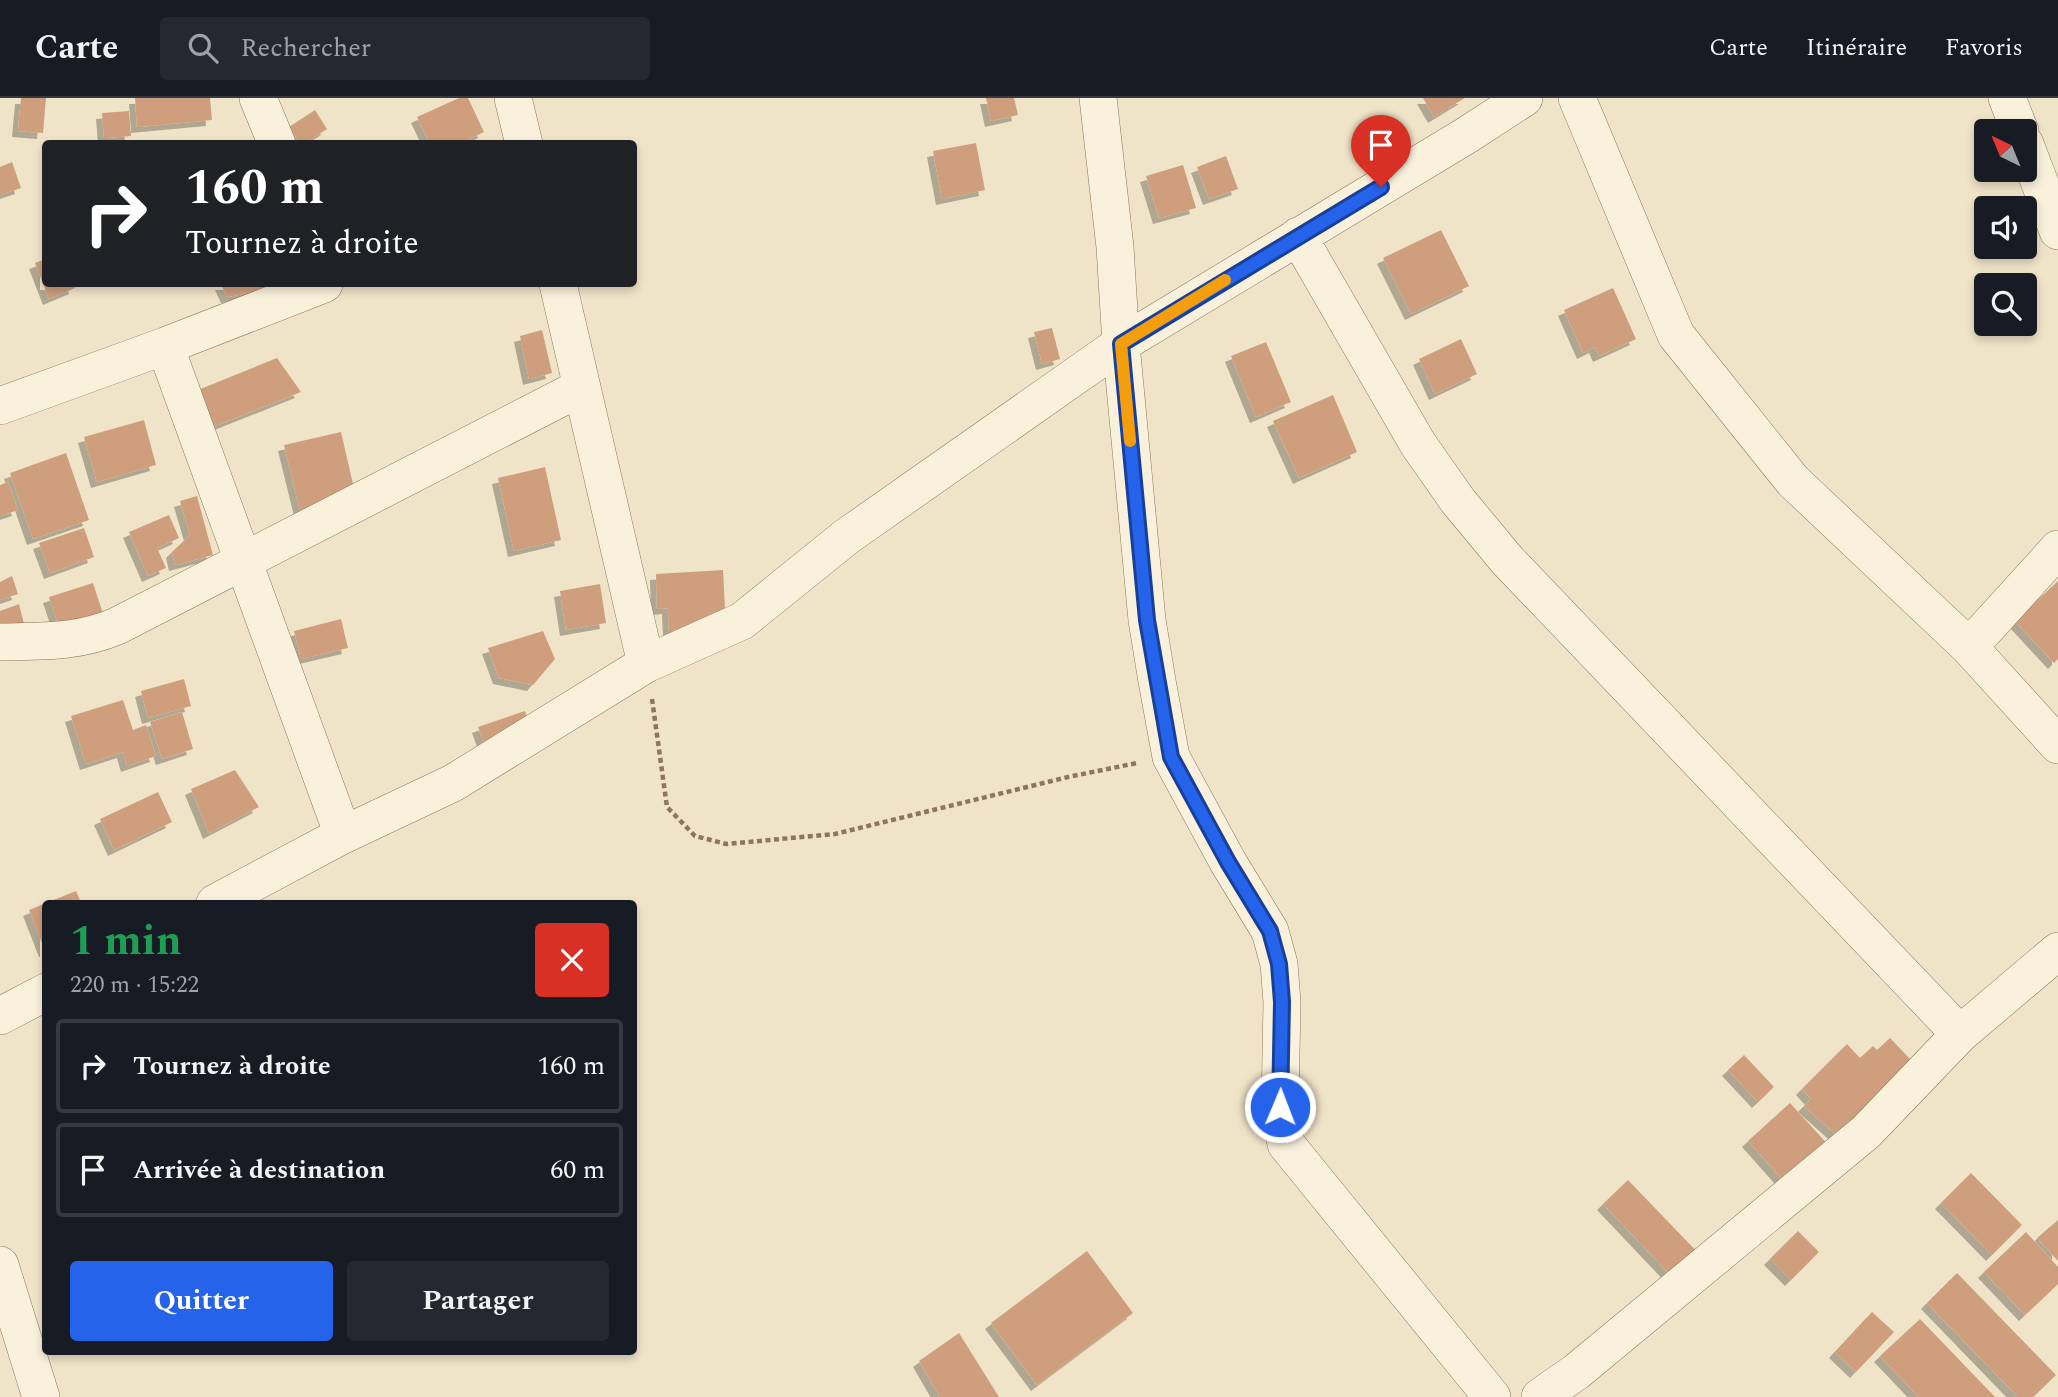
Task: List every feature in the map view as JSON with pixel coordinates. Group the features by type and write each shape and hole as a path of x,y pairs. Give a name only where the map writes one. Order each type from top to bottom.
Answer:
{"street":[{"path":"258,98 274,140"},
{"path":"513,98 523,140"},
{"path":"1098,98 1115,247 1121,344 1147,620 1171,757 1228,862 1270,931 1279,964 1282,1002 1280,1107 1286,1144 1492,1397"},
{"path":"221,900 343,835 453,783 646,664 742,621 846,537 1121,344 1524,98"},
{"path":"1577,98 1676,335 1793,481 1969,647 2058,745"},
{"path":"2007,98 2015,119"},
{"path":"2037,176 2058,231"},
{"path":"1298,236 1398,412 1458,501 1507,560 1960,1034"},
{"path":"0,406 316,287"},
{"path":"559,287 646,664"},
{"path":"165,346 343,835"},
{"path":"0,642 72,641 96,635 582,387"},
{"path":"1969,647 2058,549"},
{"path":"1540,1397 1576,1372 1866,1132 1960,1034 2058,951"},
{"path":"0,1016 42,994"},
{"path":"0,1265 41,1397"}],"path":[{"path":"646,664 667,807 695,836 726,844 835,834 1069,777 1171,757"}],"building":[{"path":"21,98 46,98 43,133 18,131"},
{"path":"135,98 210,98 212,120 137,127"},
{"path":"459,98 468,98 484,132 467,140 428,140 417,117"},
{"path":"986,98 1014,98 1018,115 991,121"},
{"path":"1423,98 1465,98 1434,117"},
{"path":"315,110 327,129 310,140 297,140 289,127"},
{"path":"129,111 131,136 104,138 102,113"},
{"path":"976,143 985,190 942,199 933,151"},
{"path":"1226,156 1238,189 1209,199 1197,167"},
{"path":"12,162 21,188 0,195 0,167"},
{"path":"1183,165 1196,208 1159,218 1146,176"},
{"path":"1441,230 1469,286 1411,314 1383,258"},
{"path":"42,260 42,281 35,263"},
{"path":"44,287 75,287 75,288 49,299"},
{"path":"222,287 274,287 273,288 227,297"},
{"path":"1613,288 1636,339 1599,356 1595,347 1583,353 1564,310"},
{"path":"1052,328 1060,359 1042,364 1034,332"},
{"path":"542,330 552,373 529,379 520,336"},
{"path":"1461,339 1477,374 1435,394 1419,359"},
{"path":"1266,342 1291,402 1256,417 1231,356"},
{"path":"277,358 301,392 213,427 198,390"},
{"path":"1333,395 1357,452 1299,478 1273,421"},
{"path":"144,420 156,465 97,482 84,437"},
{"path":"341,432 356,497 300,510 284,445"},
{"path":"66,453 89,520 33,539 10,473"},
{"path":"545,467 561,540 514,551 498,478"},
{"path":"8,482 18,510 0,516 0,485"},
{"path":"197,496 213,555 175,565 172,552 190,535 180,501"},
{"path":"169,515 179,538 157,548 166,568 148,576 129,532"},
{"path":"84,528 94,557 50,573 39,543"},
{"path":"723,570 726,629 669,631 668,608 657,609 656,574"},
{"path":"12,576 18,594 0,600 0,582"},
{"path":"2058,581 2058,659 2054,663 2015,621"},
{"path":"93,583 106,623 62,636 49,597"},
{"path":"600,584 606,623 566,630 560,591"},
{"path":"19,604 24,624 0,629 0,611"},
{"path":"341,619 348,648 301,659 294,631"},
{"path":"543,631 555,659 533,685 499,678 488,648"},
{"path":"184,679 191,706 148,718 141,691"},
{"path":"123,700 133,730 146,725 156,756 127,766 123,752 86,764 71,716"},
{"path":"525,711 533,734 486,749 478,727"},
{"path":"182,712 193,749 162,759 150,722"},
{"path":"235,770 259,807 209,833 191,789"},
{"path":"158,792 172,822 114,850 100,819"},
{"path":"76,891 80,900 54,900"},
{"path":"42,905 42,943 29,910"},
{"path":"1890,1038 1914,1063 1842,1140 1804,1106 1811,1099 1802,1089 1847,1044 1860,1058 1873,1046 1877,1050"},
{"path":"1744,1055 1774,1087 1758,1102 1728,1070"},
{"path":"1790,1103 1832,1149 1789,1187 1748,1141"},
{"path":"1971,1173 2022,1225 1992,1255 1941,1203"},
{"path":"1628,1180 1702,1257 1676,1281 1603,1204"},
{"path":"2058,1220 2058,1261 2037,1238"},
{"path":"1798,1231 1819,1252 1791,1280 1770,1259"},
{"path":"2026,1232 2058,1267 2058,1284 2025,1315 1984,1272"},
{"path":"1087,1251 1133,1313 1037,1385 991,1323"},
{"path":"1957,1273 2056,1375 2033,1397 2018,1397 1927,1303"},
{"path":"1872,1312 1894,1332 1856,1372 1835,1352"},
{"path":"1920,1319 1995,1397 1919,1397 1880,1356"},
{"path":"959,1333 999,1397 940,1397 919,1361"}],"slow traffic":[{"path":"1130,441 1121,344 1225,280"}],"route":[{"path":"1280,1107 1282,1002 1279,964 1270,931 1228,862 1171,757 1147,620 1121,344 1381,187"}]}
